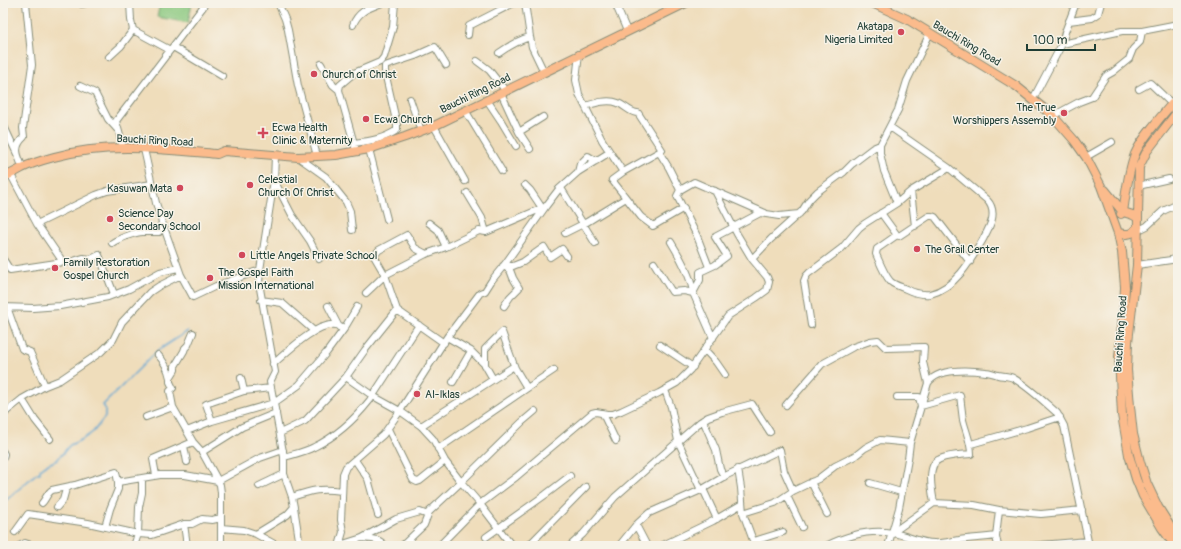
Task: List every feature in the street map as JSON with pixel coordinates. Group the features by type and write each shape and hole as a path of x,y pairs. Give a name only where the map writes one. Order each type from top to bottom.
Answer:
{"main road":[{"name":"Bauchi Ring Road","path":"7,176 39,162 67,154 97,149 159,149 298,157 336,155 370,149 434,126 686,3"},
{"name":"Bauchi Ring Road","path":"872,3 907,19 1033,98 1053,116 1074,140 1086,157 1102,186 1115,222 1122,252 1125,287 1119,357 1122,415 1129,455 1136,479 1144,496 1174,546"},
{"path":"1115,222 1123,212 1135,154 1142,141 1178,97"},
{"path":"1118,233 1126,235 1133,233 1138,226 1139,167 1147,151 1178,111"},
{"path":"1113,200 1120,198 1128,182"},
{"name":"Bauchi Ring Road","path":"1102,186 1123,212 1133,215 1138,226 1137,265 1128,342 1127,370 1130,406 1140,462 1147,484 1158,507 1178,539"}],"street":[{"path":"17,154 18,142 24,137 23,128 32,65 26,3"},
{"path":"109,57 121,46 133,30 130,3"},
{"path":"123,148 116,121 203,7 204,3"},
{"path":"278,3 288,30 298,86 317,156"},
{"path":"353,25 356,17 365,10 382,3"},
{"path":"339,90 340,86 354,73 380,62 384,57 393,27 395,3"},
{"path":"468,35 469,26 514,3"},
{"path":"525,3 532,47 544,72"},
{"path":"615,3 627,31"},
{"path":"1033,98 1062,44 1076,3"},
{"path":"1069,20 1092,18 1098,14 1102,3"},
{"path":"1062,44 1122,31 1142,31 1178,24"},
{"path":"133,30 222,76"},
{"path":"1053,116 1092,97 1106,76 1129,59 1134,49 1140,42 1142,31"},
{"path":"896,203 884,171 880,153 880,145 898,110 907,82 930,33"},
{"path":"499,53 521,39 530,37"},
{"path":"354,144 389,136 397,130 385,66 415,56 435,47 446,65"},
{"path":"579,54 576,80 579,94 602,140 623,172"},
{"path":"477,61 489,70 503,91 519,132 530,150"},
{"path":"321,64 333,85 339,90 355,152"},
{"path":"1139,88 1150,83 1172,104"},
{"path":"80,86 95,94 108,119 120,132"},
{"path":"410,98 421,131"},
{"path":"487,100 516,146"},
{"path":"585,106 606,101 617,102 633,113 638,113 662,150 623,172 612,180 641,217 653,226 684,208"},
{"path":"465,110 502,171"},
{"path":"519,132 543,117"},
{"path":"3,124 23,168"},
{"path":"434,126 464,181"},
{"path":"890,127 949,168 987,200 990,203 993,212 992,221 970,262 963,271 945,287 930,294 918,294 891,282 876,254 877,249 896,235 899,236 929,216 935,217 970,262"},
{"path":"1086,157 1112,142"},
{"path":"752,258 802,211 809,200 817,192 873,148 880,145"},
{"path":"144,149 156,204 178,268 193,297 216,286 260,270"},
{"path":"370,149 387,219"},
{"path":"339,545 343,532 341,520 342,491 344,470 346,467 388,429 447,337 480,293 485,291 544,207 578,172 580,164 588,156 596,161 610,152"},
{"path":"659,152 680,190"},
{"path":"274,156 274,180 259,283 275,372 270,382 283,450 284,474 292,497 300,546"},
{"path":"298,157 326,177 346,202 350,211 352,230"},
{"path":"811,325 804,281 806,276 842,248 864,224 896,203 911,191 949,168"},
{"path":"7,176 63,262"},
{"path":"1138,186 1169,179"},
{"path":"274,180 292,215 310,240 319,259"},
{"path":"709,267 697,236 677,196 680,190 694,182 768,214"},
{"path":"37,224 107,191 152,184"},
{"path":"524,184 544,207"},
{"path":"561,188 595,243"},
{"path":"439,546 480,504 516,477 592,413 613,414 665,390 677,382 693,367 728,316 767,290 769,282 767,276 752,258 715,191"},
{"path":"911,191 915,226"},
{"path":"467,192 482,218 486,232"},
{"path":"565,233 626,198"},
{"path":"1138,226 1147,226 1163,211 1178,204"},
{"path":"366,293 385,275 426,254 446,247 478,231 486,232 544,207"},
{"path":"693,293 700,280 700,272 715,265 727,256 715,237 760,213 779,216 799,214"},
{"path":"881,213 896,235"},
{"path":"112,243 135,233 159,232 162,222"},
{"path":"428,223 438,230 446,247"},
{"path":"426,254 415,248 407,235 379,250 374,256 385,275 397,310 444,343"},
{"path":"671,242 692,285 693,293 713,338"},
{"path":"503,266 513,266 523,262 544,247 550,257 562,249 567,256"},
{"path":"3,259 10,270 70,262 85,258 91,259 99,255 114,294"},
{"path":"1137,265 1178,258"},
{"path":"654,263 672,292 684,291 693,293"},
{"path":"503,266 510,270 519,288 504,306"},
{"path":"44,386 30,352 22,349 5,307 33,308 60,306 108,297 129,289 160,272 178,268"},
{"path":"3,416 22,399 44,386 60,380 101,352 113,340 122,322 150,292 181,275"},
{"path":"261,300 282,303 314,331"},
{"path":"328,306 341,328"},
{"path":"187,431 212,421 274,403 299,385 327,352 341,328 357,307"},
{"path":"280,433 305,421 346,377 365,350 397,310"},
{"path":"273,364 314,331 334,325 341,328"},
{"path":"284,457 313,448 331,437 362,411 419,325"},
{"path":"485,365 486,349 502,332 514,366 526,388"},
{"path":"170,378 175,370 175,366 194,333"},
{"path":"447,337 471,351 485,365 493,380"},
{"path":"786,405 822,364 853,347 870,341 878,340 886,348 924,347 923,362 928,383"},
{"path":"660,345 693,367"},
{"path":"705,350 725,375"},
{"path":"453,382 471,351"},
{"path":"158,355 162,358 168,370 170,382 173,388 170,391 173,407 194,442 202,452 220,485 222,528 220,534 221,546"},
{"path":"421,426 514,366"},
{"path":"438,449 554,370"},
{"path":"888,546 899,508 907,468 910,443 928,383 930,378 951,371 988,372 1011,377 1028,388 1060,417 1064,426 1089,543 1030,546"},
{"path":"346,377 421,426 433,439 445,461 512,546"},
{"path":"241,378 244,391"},
{"path":"212,421 206,404 244,391 271,388"},
{"path":"665,390 671,407 678,440 716,518"},
{"path":"921,406 960,395 963,419 971,444 971,454 938,459 934,465 931,472 934,503"},
{"path":"897,397 919,397 921,406"},
{"path":"22,399 35,420 50,439"},
{"path":"570,546 583,534 615,497 678,440 703,420 722,412 752,404 770,432"},
{"path":"146,417 173,407"},
{"path":"402,546 424,525 429,512 522,422 536,411"},
{"path":"202,452 242,427 276,414"},
{"path":"603,414 616,441"},
{"path":"971,444 1028,428 1060,417"},
{"path":"703,420 716,450 720,469 724,477"},
{"path":"388,429 413,480 417,482 420,481 445,461"},
{"path":"743,513 775,503 793,491 818,479 835,466 855,456 865,448 880,440 910,443"},
{"path":"156,475 153,459 194,442"},
{"path":"184,446 187,462"},
{"path":"118,482 156,475 185,476 218,481 260,458 283,450"},
{"path":"619,546 636,525 649,513 702,490 738,469 780,450 784,471 793,491"},
{"path":"3,452 3,458"},
{"path":"355,460 368,479 378,515"},
{"path":"738,469 743,513 754,544 783,532"},
{"path":"42,503 52,490 116,472 118,489 105,527"},
{"path":"259,486 284,474"},
{"path":"486,537 546,495 570,476"},
{"path":"134,546 138,534 142,478"},
{"path":"811,482 827,514"},
{"path":"870,483 901,492"},
{"path":"57,507 63,500 66,489 70,486"},
{"path":"528,546 586,487"},
{"path":"292,497 312,490 327,489 342,491"},
{"path":"787,496 802,527"},
{"path":"892,533 934,503 974,505 999,510 1041,514 1082,510"},
{"path":"661,546 742,504"},
{"path":"256,534 287,515 294,508"},
{"path":"998,546 996,536 999,510"},
{"path":"339,545 362,538 396,519 420,512 428,515"},
{"path":"15,532 28,514 88,523 138,534 152,535 184,524 192,524 202,519 212,520 221,518"},
{"path":"184,524 187,546"},
{"path":"636,525 647,546"},
{"path":"222,528 244,530 256,534 278,546"},
{"path":"826,546 839,540 870,532 892,533 915,539 924,544 936,544 996,536"},
{"path":"362,538 377,539 385,546"},
{"path":"19,546 25,543 34,546"}],"green space":[{"path":"160,3 192,3 188,23 157,17"}],"waterway":[{"path":"3,503 37,473 40,473 40,470 44,466 57,460 70,445 93,432 105,417 105,408 103,405 157,351 188,331"}],"place":[{"name":"Akatapa Nigeria Limited","path":"901,32"},
{"name":"Church of Christ","path":"314,74"},
{"name":"The True Worshippers Assembly","path":"1064,113"},
{"name":"Ecwa Church","path":"366,119"},
{"name":"Ecwa Health Clinic & Maternity","path":"263,133"},
{"name":"Celestial Church Of Christ","path":"250,185"},
{"name":"Kasuwan Mata","path":"180,188"},
{"name":"Science Day Secondary School","path":"110,219"},
{"name":"The Grail Center","path":"917,249"},
{"name":"Little Angels Private School","path":"242,255"},
{"name":"Family Restoration Gospel Church","path":"55,268"},
{"name":"The Gospel Faith Mission International","path":"210,278"},
{"name":"Al-Iklas","path":"417,394"}]}
